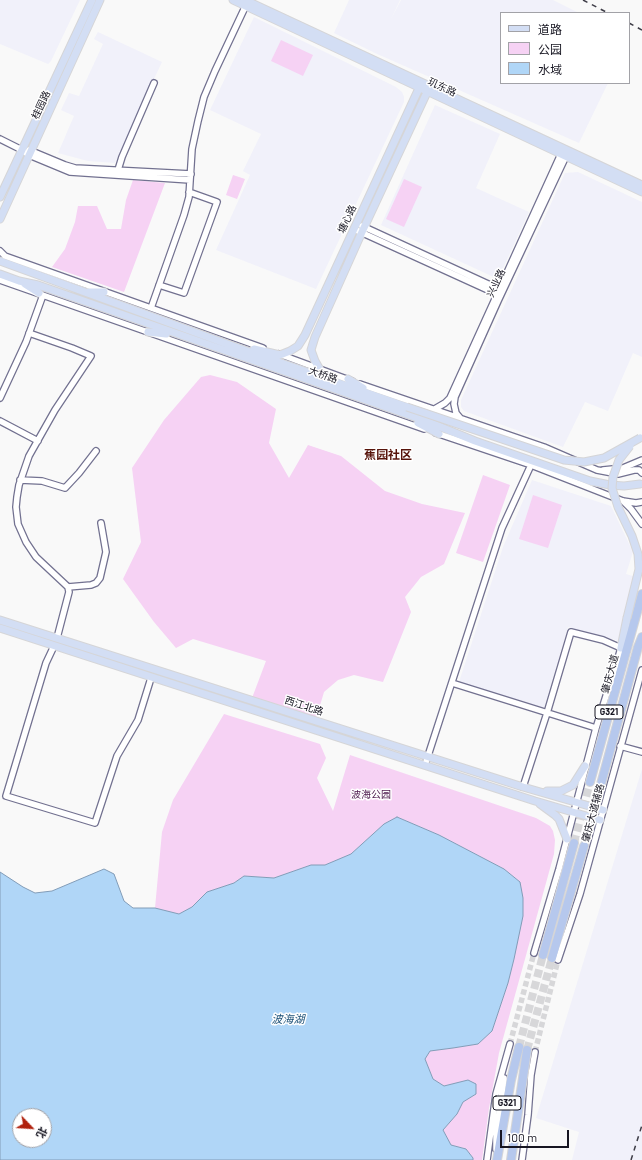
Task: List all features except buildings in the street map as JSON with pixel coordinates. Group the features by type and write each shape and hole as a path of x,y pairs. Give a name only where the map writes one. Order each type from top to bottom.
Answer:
{"highway":[{"name":"肇庆大道","path":"590,782 642,594"},
{"name":"肇庆大道","path":"601,784 642,637"},
{"path":"543,955 574,843"},
{"path":"555,959 584,846"},
{"name":"G321","path":"496,1160 511,1080 523,1049 512,1159"}],"main road":[{"name":"桂园路","path":"0,197 92,0"},
{"name":"桂园路","path":"2,216 100,0"},
{"name":"玑东路","path":"233,0 246,2 420,85 642,185"},
{"name":"塘心路","path":"280,355 298,346 305,336 420,85"},
{"name":"玑东路","path":"429,89 642,192"},
{"name":"塘心路","path":"319,368 314,361 311,350 312,345 363,229 429,89"},
{"name":"大桥路","path":"0,261 379,397 564,460 584,462 604,458 641,438"},
{"name":"大桥路","path":"0,274 19,281 38,285 176,335 426,421 475,441 590,481 624,486 640,484"},
{"path":"19,281 41,294"},
{"path":"83,292 104,292"},
{"path":"148,332 176,335"},
{"path":"230,344 280,355"},
{"path":"348,380 379,397"},
{"path":"389,409 439,434"},
{"path":"621,648 639,569 638,554 632,536 618,507 612,488 613,477 619,460 627,449 641,438"},
{"name":"西江北路","path":"0,620 538,791 603,810"},
{"name":"西江北路","path":"0,628 535,801 600,820"},
{"path":"188,689 190,680"},
{"path":"567,839 555,814 535,801 538,791 561,791 573,785 585,766"}],"street":[{"path":"151,308 184,215 191,177 192,150 204,97 246,2"},
{"path":"118,170 122,157 154,83"},
{"path":"0,139 22,150 70,167 191,177"},
{"path":"31,153 64,170 76,173 191,177"},
{"name":"兴业路","path":"433,410 445,403 450,398 563,155"},
{"path":"159,285 184,293 217,202 189,192"},
{"path":"0,223 2,216"},
{"path":"355,226 500,292"},
{"path":"0,251 5,256 319,368 348,380 544,447 597,470 618,474 634,470 639,470 642,472"},
{"path":"0,280 531,465 623,500 636,503 642,502"},
{"name":"兴业路","path":"462,420 456,413 454,404 455,397 500,292"},
{"path":"0,398 30,333 41,294"},
{"path":"30,333 91,356 55,410 24,468 20,480 16,507 18,524 26,542 36,556 68,587 69,592 57,638"},
{"path":"0,421 38,441"},
{"path":"20,480 42,481 65,488 96,451"},
{"path":"597,470 623,468 642,460"},
{"path":"425,765 502,528 531,465"},
{"path":"623,500 642,524"},
{"path":"68,587 91,585 100,578 106,552 101,523"},
{"name":"肇庆大道辅路","path":"534,953 567,839 596,728 621,648 637,612"},
{"path":"523,786 571,632 603,640 621,648"},
{"path":"54,646 46,663 6,796 95,823 117,756 138,720 152,678"},
{"name":"肇庆大道辅路","path":"555,959 580,894 642,670"},
{"path":"452,683 596,728"},
{"path":"620,746 642,752"},
{"path":"496,1160 496,1134 510,1044"},
{"path":"522,1160 528,1115 531,1075 535,1052"},
{"path":"487,1160 496,1094 506,1062"}],"shaded area":[{"path":"0,0 80,0 51,61 48,64 0,44"},
{"path":"349,0 400,0 391,19 401,0 553,0 577,12 500,12 500,84 608,84 579,143 375,53 334,33"},
{"path":"254,17 396,87 402,92 404,97 404,102 316,289 216,250 250,175 243,171 261,134 210,110"},
{"path":"98,32 162,62 115,163 88,161 58,153 74,116 61,110 69,93 79,96 103,44 94,39"},
{"path":"435,105 500,134 476,188 529,212 498,279 381,225"},
{"path":"578,172 642,202 642,357 633,353 608,411 585,402 563,447 464,411 461,407 461,400 565,173"},
{"path":"532,480 611,506 633,552 626,574 636,577 619,641 568,627 544,708 459,682 503,547"},
{"path":"642,769 642,1160 572,1160 579,1132 536,1118"}],"green space":[{"path":"281,40 313,55 303,76 271,61"},
{"path":"233,175 245,179 237,199 226,195"},
{"path":"404,179 422,187 404,227 386,219"},
{"path":"133,180 165,183 124,292 52,267 65,249 75,222 78,206 97,206 107,229 121,229 126,200"},
{"path":"210,375 237,382 276,409 269,443 289,478 308,445 341,456 385,491 422,504 465,513 444,564 421,577 405,597 411,612 383,682 354,675 338,680 324,692 316,719 252,698 266,661 193,639 176,648 154,622 123,579 141,542 132,468 164,420 201,377"},
{"path":"483,475 510,485 483,562 456,553"},
{"path":"533,495 562,505 548,548 519,539"},
{"name":"波海公园","path":"224,714 320,744 326,758 317,778 333,811 350,755 536,818 550,826 553,831 555,840 554,854 499,1053 489,1108 482,1160 473,1160 466,1149 451,1145 443,1130 457,1114 463,1102 476,1094 468,1080 444,1086 433,1079 425,1059 430,1051 478,1044 492,1031 508,983 514,959 520,882 504,869 439,835 397,817 384,824 351,854 325,865 311,865 274,878 244,876 234,883 207,892 192,907 179,914 155,908 162,832 173,800"}],"water":[{"name":"波海湖","path":"397,817 439,835 504,869 520,882 523,898 523,916 508,983 492,1031 478,1044 430,1051 425,1059 433,1079 444,1086 468,1080 476,1084 476,1094 463,1102 457,1114 443,1130 451,1145 466,1149 473,1160 0,1160 0,872 35,893 52,891 104,869 114,874 124,901 133,908 155,908 179,914 192,907 207,892 234,883 244,876 274,878 311,865 325,865 351,854 384,824"}],"tunnel":[{"path":"574,843 590,782"},
{"path":"584,846 601,784"},
{"path":"510,1044 534,953"},
{"path":"519,1047 543,955"},
{"path":"527,1050 552,958"},
{"path":"535,1052 558,960"}],"railway":[{"path":"583,0 606,12"},
{"path":"630,24 642,30"},
{"path":"631,1160 642,1125"}],"district":[{"name":"蕉园社区","path":"388,455"}]}
